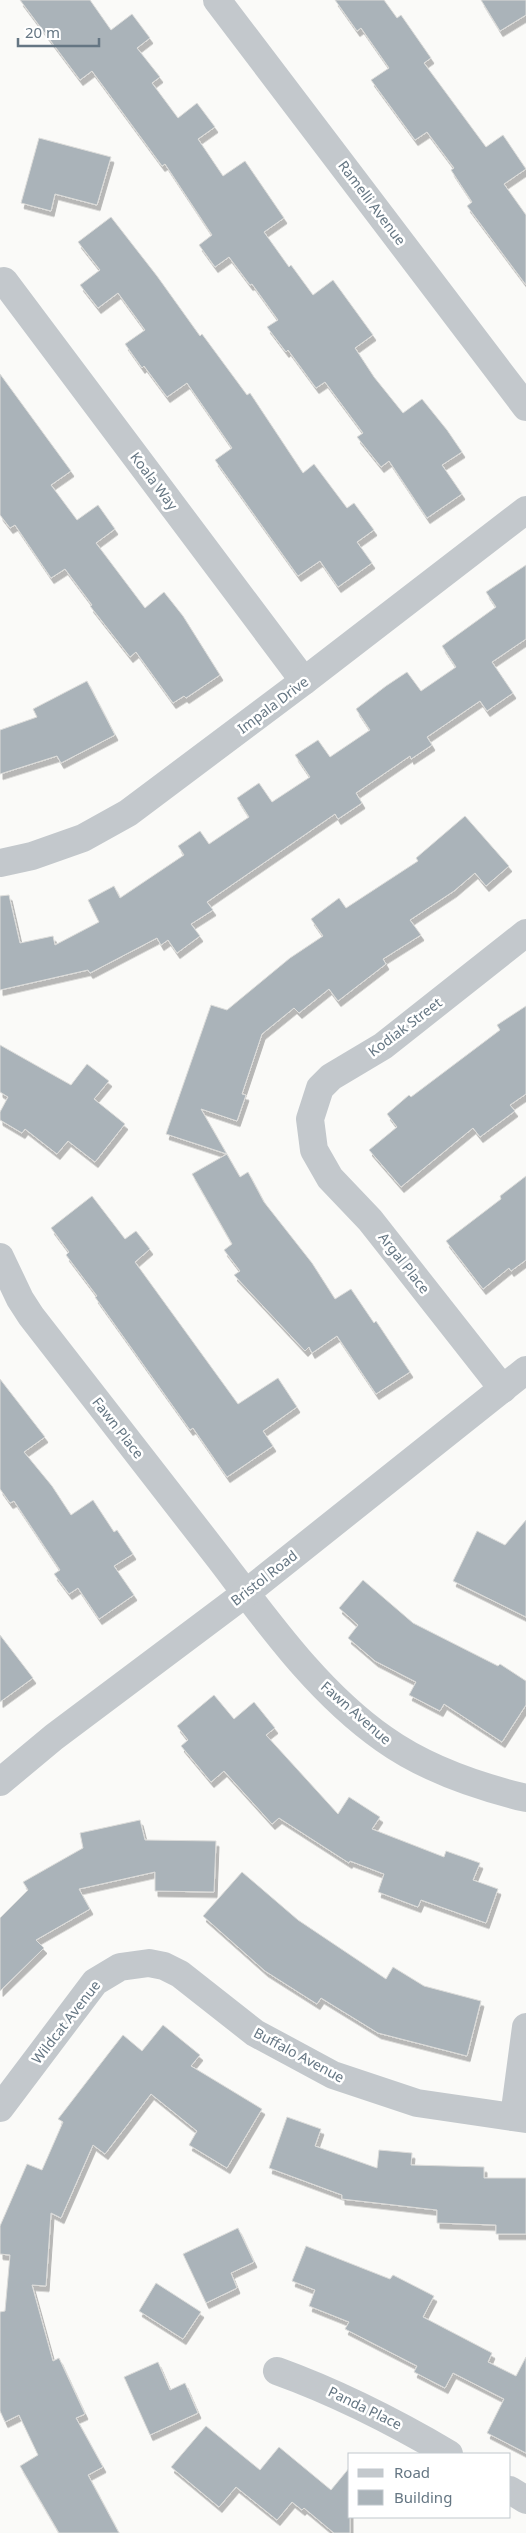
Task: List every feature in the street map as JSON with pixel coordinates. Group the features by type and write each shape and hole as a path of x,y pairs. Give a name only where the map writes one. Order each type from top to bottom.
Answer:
{"street":[{"name":"Ramelli Avenue","path":"217,0 526,407"},
{"name":"Koala Way","path":"4,281 304,682"},
{"name":"Impala Drive","path":"0,863 32,856 83,838 128,813 304,682 526,510"},
{"name":"Kodiak Street","path":"311,1135 310,1118 320,1088 331,1077 383,1046 526,933"},
{"name":"Argal Place","path":"311,1135 314,1150 330,1178 370,1220 503,1389"},
{"name":"Fawn Place","path":"0,1257 20,1299 31,1316 246,1593"},
{"name":"Bristol Road","path":"0,1782 54,1737 246,1593 526,1370"},
{"name":"Fawn Avenue","path":"246,1593 313,1676 382,1738 401,1750 455,1777 526,1798"},
{"name":"Wildcat Avenue","path":"0,2108 95,1982 120,1967 149,1963"},
{"name":"Buffalo Avenue","path":"149,1963 164,1966 180,1974 255,2033 333,2076 417,2103 520,2118"},
{"path":"520,2118 526,2027"},
{"name":"Panda Place","path":"276,2371 335,2393 394,2422 447,2453"},
{"path":"511,2491 526,2500"}],"building":[{"path":"20,0 90,0 111,30 132,14 150,38 137,48 160,77 152,83 178,118 197,103 215,127 198,139 223,176 245,161 284,218 264,232 289,267 291,265 313,295 333,280 373,335 355,348 374,377 403,413 422,399 447,430 462,452 442,465 462,494 427,518 389,461 381,467 357,437 363,433 325,382 316,388 288,350 286,352 267,327 278,320 252,284 250,285 229,257 215,267 199,245 212,235 165,164 162,166 92,71 80,80"},
{"path":"335,0 384,0 397,18 401,15 431,58 424,63 486,147 503,135 526,169 504,184 526,215 526,285 467,206 472,202 451,170 454,168 427,132 415,140 371,80 389,68 361,28 357,31"},
{"path":"481,0 526,0 526,15 500,31"},
{"path":"39,138 111,157 97,205 55,194 51,211 21,203"},
{"path":"111,217 157,276 200,336 202,334 247,395 250,393 303,473 314,464 347,508 354,503 374,530 357,542 372,563 338,587 320,561 298,576 215,460 232,448 187,383 167,397 144,366 142,368 125,344 145,330 118,293 98,308 80,285 100,270 78,242"},
{"path":"0,374 71,471 51,485 77,520 98,505 115,529 96,543 145,608 164,592 183,616 220,675 186,698 184,696 173,703 136,652 130,657 90,606 92,605 65,569 51,578 15,525 10,528 0,515"},
{"path":"526,565 526,639 492,662 513,693 487,711 480,701 427,737 432,745 411,759 410,756 356,793 362,803 338,819 335,814 207,902 213,910 191,924 200,936 177,953 168,940 161,945 157,938 90,973 88,970 0,990 0,896 9,895 20,943 53,936 55,945 99,922 88,900 114,886 120,898 184,855 178,846 200,831 209,844 249,817 237,798 259,783 272,802 310,777 295,755 318,740 330,757 370,730 356,709 386,686 407,672 421,691 456,667 442,646 496,607 486,592"},
{"path":"87,681 115,735 61,763 57,756 0,774 0,730 37,717 33,709"},
{"path":"465,816 509,866 486,886 475,873 454,891 410,920 421,935 383,959 386,964 338,1001 329,989 299,1013 294,1008 262,1034 242,1094 246,1095 237,1121 201,1109 227,1154 166,1134 211,1005 227,1010 290,958 323,936 311,919 339,898 346,908 418,861 416,858"},
{"path":"526,1006 526,1094 510,1105 515,1111 480,1137 473,1128 401,1187 369,1150 397,1127 387,1114 409,1095 411,1097 500,1030 497,1025"},
{"path":"0,1045 71,1085 87,1064 109,1081 94,1099 125,1124 95,1162 68,1141 57,1154 25,1129 22,1133 0,1120 0,1112 8,1097 0,1092"},
{"path":"227,1154 240,1177 248,1172 264,1202 312,1263 335,1299 351,1289 374,1323 376,1321 410,1372 376,1394 337,1336 312,1353 309,1347 305,1351 234,1275 240,1271 224,1250 232,1244 192,1174"},
{"path":"526,1176 526,1260 511,1271 509,1268 483,1289 446,1241 501,1199 500,1196"},
{"path":"92,1196 125,1239 136,1231 150,1249 135,1262 238,1404 278,1378 297,1407 263,1431 273,1446 227,1477 193,1428 190,1430 95,1297 97,1296 66,1255 69,1252 51,1228"},
{"path":"0,1379 45,1437 24,1452 52,1486 71,1515 93,1500 114,1532 117,1530 133,1554 114,1566 134,1595 99,1619 78,1588 69,1594 54,1574 60,1570 14,1501 10,1503 0,1489"},
{"path":"526,1520 526,1617 453,1581 477,1531 505,1545"},
{"path":"363,1580 413,1623 498,1666 500,1664 526,1681 526,1705 502,1742 444,1704 440,1711 409,1695 416,1682 375,1661 348,1638 358,1625 339,1608"},
{"path":"0,1635 33,1678 0,1702"},
{"path":"214,1695 234,1719 254,1702 275,1728 266,1735 338,1814 349,1797 380,1817 372,1829 444,1857 446,1851 480,1863 473,1880 498,1889 486,1923 421,1900 418,1907 378,1892 384,1874 350,1861 349,1863 279,1818 272,1824 224,1771 211,1782 181,1746 188,1740 177,1726"},
{"path":"140,1820 145,1840 216,1841 214,1892 155,1891 155,1872 79,1889 90,1909 36,1940 44,1948 0,1991 0,1918 28,1890 23,1882 83,1848 80,1833"},
{"path":"242,1872 298,1920 386,1979 393,1967 424,1986 481,2001 467,2056 378,2033 321,1998 317,2004 265,1971 203,1916"},
{"path":"163,2025 200,2055 191,2066 262,2109 227,2168 189,2145 197,2131 151,2094 105,2154 93,2145 61,2218 51,2213 46,2286 32,2285 53,2361 59,2358 85,2414 76,2418 103,2467 88,2475 119,2533 59,2533 20,2466 38,2455 19,2415 5,2422 0,2411 0,2312 5,2311 10,2255 0,2254 0,2226 27,2164 42,2170 63,2122 58,2119 123,2035 142,2051"},
{"path":"287,2117 321,2129 315,2146 377,2168 379,2150 412,2153 411,2165 484,2167 484,2178 526,2178 526,2234 496,2234 496,2225 437,2223 437,2210 342,2199 342,2195 269,2168"},
{"path":"238,2228 254,2262 231,2273 237,2288 206,2303 183,2254"},
{"path":"306,2246 390,2279 393,2275 434,2296 423,2317 492,2353 488,2362 516,2376 526,2357 526,2453 487,2433 504,2399 453,2373 445,2388 414,2372 417,2366 345,2329 349,2322 309,2306 315,2290 292,2281"},
{"path":"156,2283 201,2312 183,2339 139,2311"},
{"path":"158,2362 170,2390 185,2383 198,2413 150,2435 124,2377"},
{"path":"206,2426 260,2470 279,2447 331,2490 348,2469 348,2518 350,2518 350,2533 334,2533 304,2508 302,2510 292,2502 277,2520 236,2487 219,2507 171,2467"}]}
